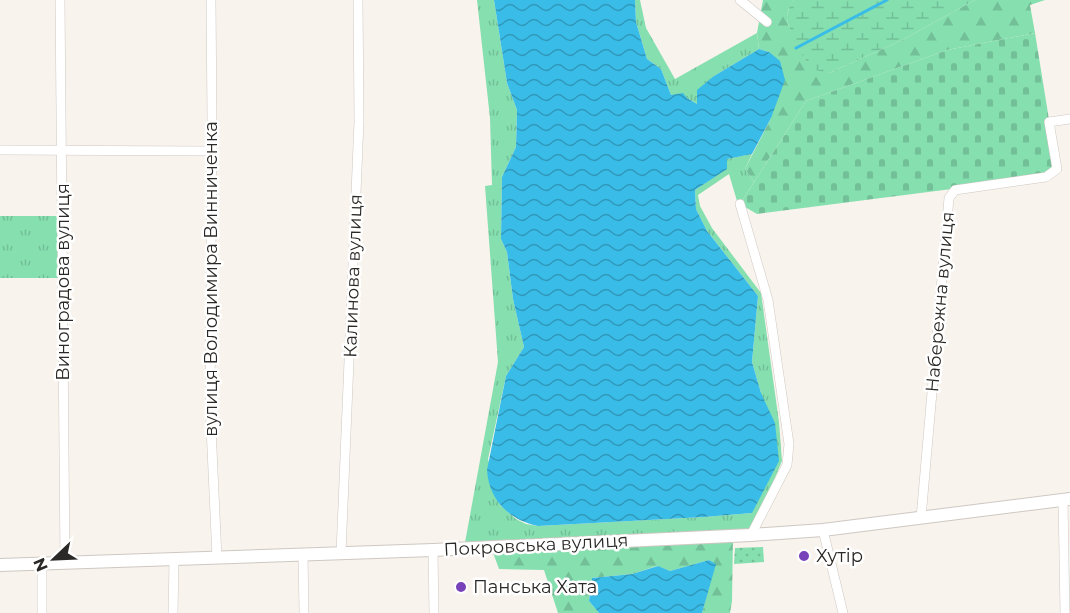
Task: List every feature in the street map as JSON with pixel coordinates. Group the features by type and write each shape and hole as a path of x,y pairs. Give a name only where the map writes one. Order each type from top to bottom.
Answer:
{"street":[{"name":"Виноградова вулиця","path":"60,0 65,563"},
{"name":"вулиця Володимира Винниченка","path":"211,0 210,405 217,558"},
{"name":"Калинова вулиця","path":"341,553 359,133 358,0"},
{"path":"740,0 767,22"},
{"name":"Набережна вулиця","path":"921,518 949,198 955,190 1046,177 1056,169 1049,122 1070,119"},
{"path":"0,150 210,151"},
{"path":"740,204 768,300 789,444 787,465 751,535"},
{"path":"1065,613 1066,499"},
{"name":"Покровська вулиця","path":"0,565 433,550 751,535 823,530 1066,499"},
{"path":"823,530 843,613"},
{"path":"433,550 434,613"},
{"path":"303,555 304,613"},
{"path":"173,613 174,560"},
{"path":"42,564 42,613"}],"green space":[{"path":"477,0 494,0 507,83 517,110 516,147 502,177 501,239 507,252 513,299 524,347 506,376 488,459 500,505 516,519 538,526 752,513 761,393 752,362 758,296 707,231 696,209 695,190 726,169 726,159 752,154 745,169 754,182 740,204 729,174 698,195 700,206 712,228 761,293 779,422 782,461 751,535 464,548 498,362 485,186 492,185 490,118"},
{"path":"635,0 640,0 646,28 675,79 757,33 759,49 714,76 697,104 687,98 671,95 661,69 647,59 636,22"},
{"path":"763,0 794,0 788,10 788,24 806,61 829,73 902,40 975,0 1045,0 1030,5 1035,33 947,50 806,101 754,182 745,169 771,118 769,52 759,49 757,33"},
{"path":"794,0 975,0 902,40 829,73 810,66 796,43 787,18"},
{"path":"1035,33 1057,169 1046,177 757,214 740,204 806,101 947,50"},
{"path":"0,216 63,216 63,278 0,278"},
{"path":"733,535 730,613 702,613 715,564 709,560 670,571 657,566 632,574 592,578 589,601 599,613 558,613 544,570 499,569 491,547"},
{"path":"763,547 764,562 734,564 735,548"}],"water":[{"path":"494,0 635,0 636,22 647,59 661,69 671,95 683,93 697,104 697,90 714,76 759,49 769,52 780,61 785,80 771,118 752,154 727,159 727,169 695,190 696,209 707,231 758,296 752,362 761,393 775,423 779,461 752,513 538,526 510,514 496,499 487,470 506,376 524,347 513,299 507,252 501,239 502,177 516,147 517,110 507,83"},
{"path":"709,560 716,564 702,613 599,613 589,601 592,578 632,574 658,566 670,571"}],"waterway":[{"path":"796,48 887,0"}],"place":[{"name":"Хутір","path":"804,556"},
{"name":"Панська Хата","path":"461,587"}]}
